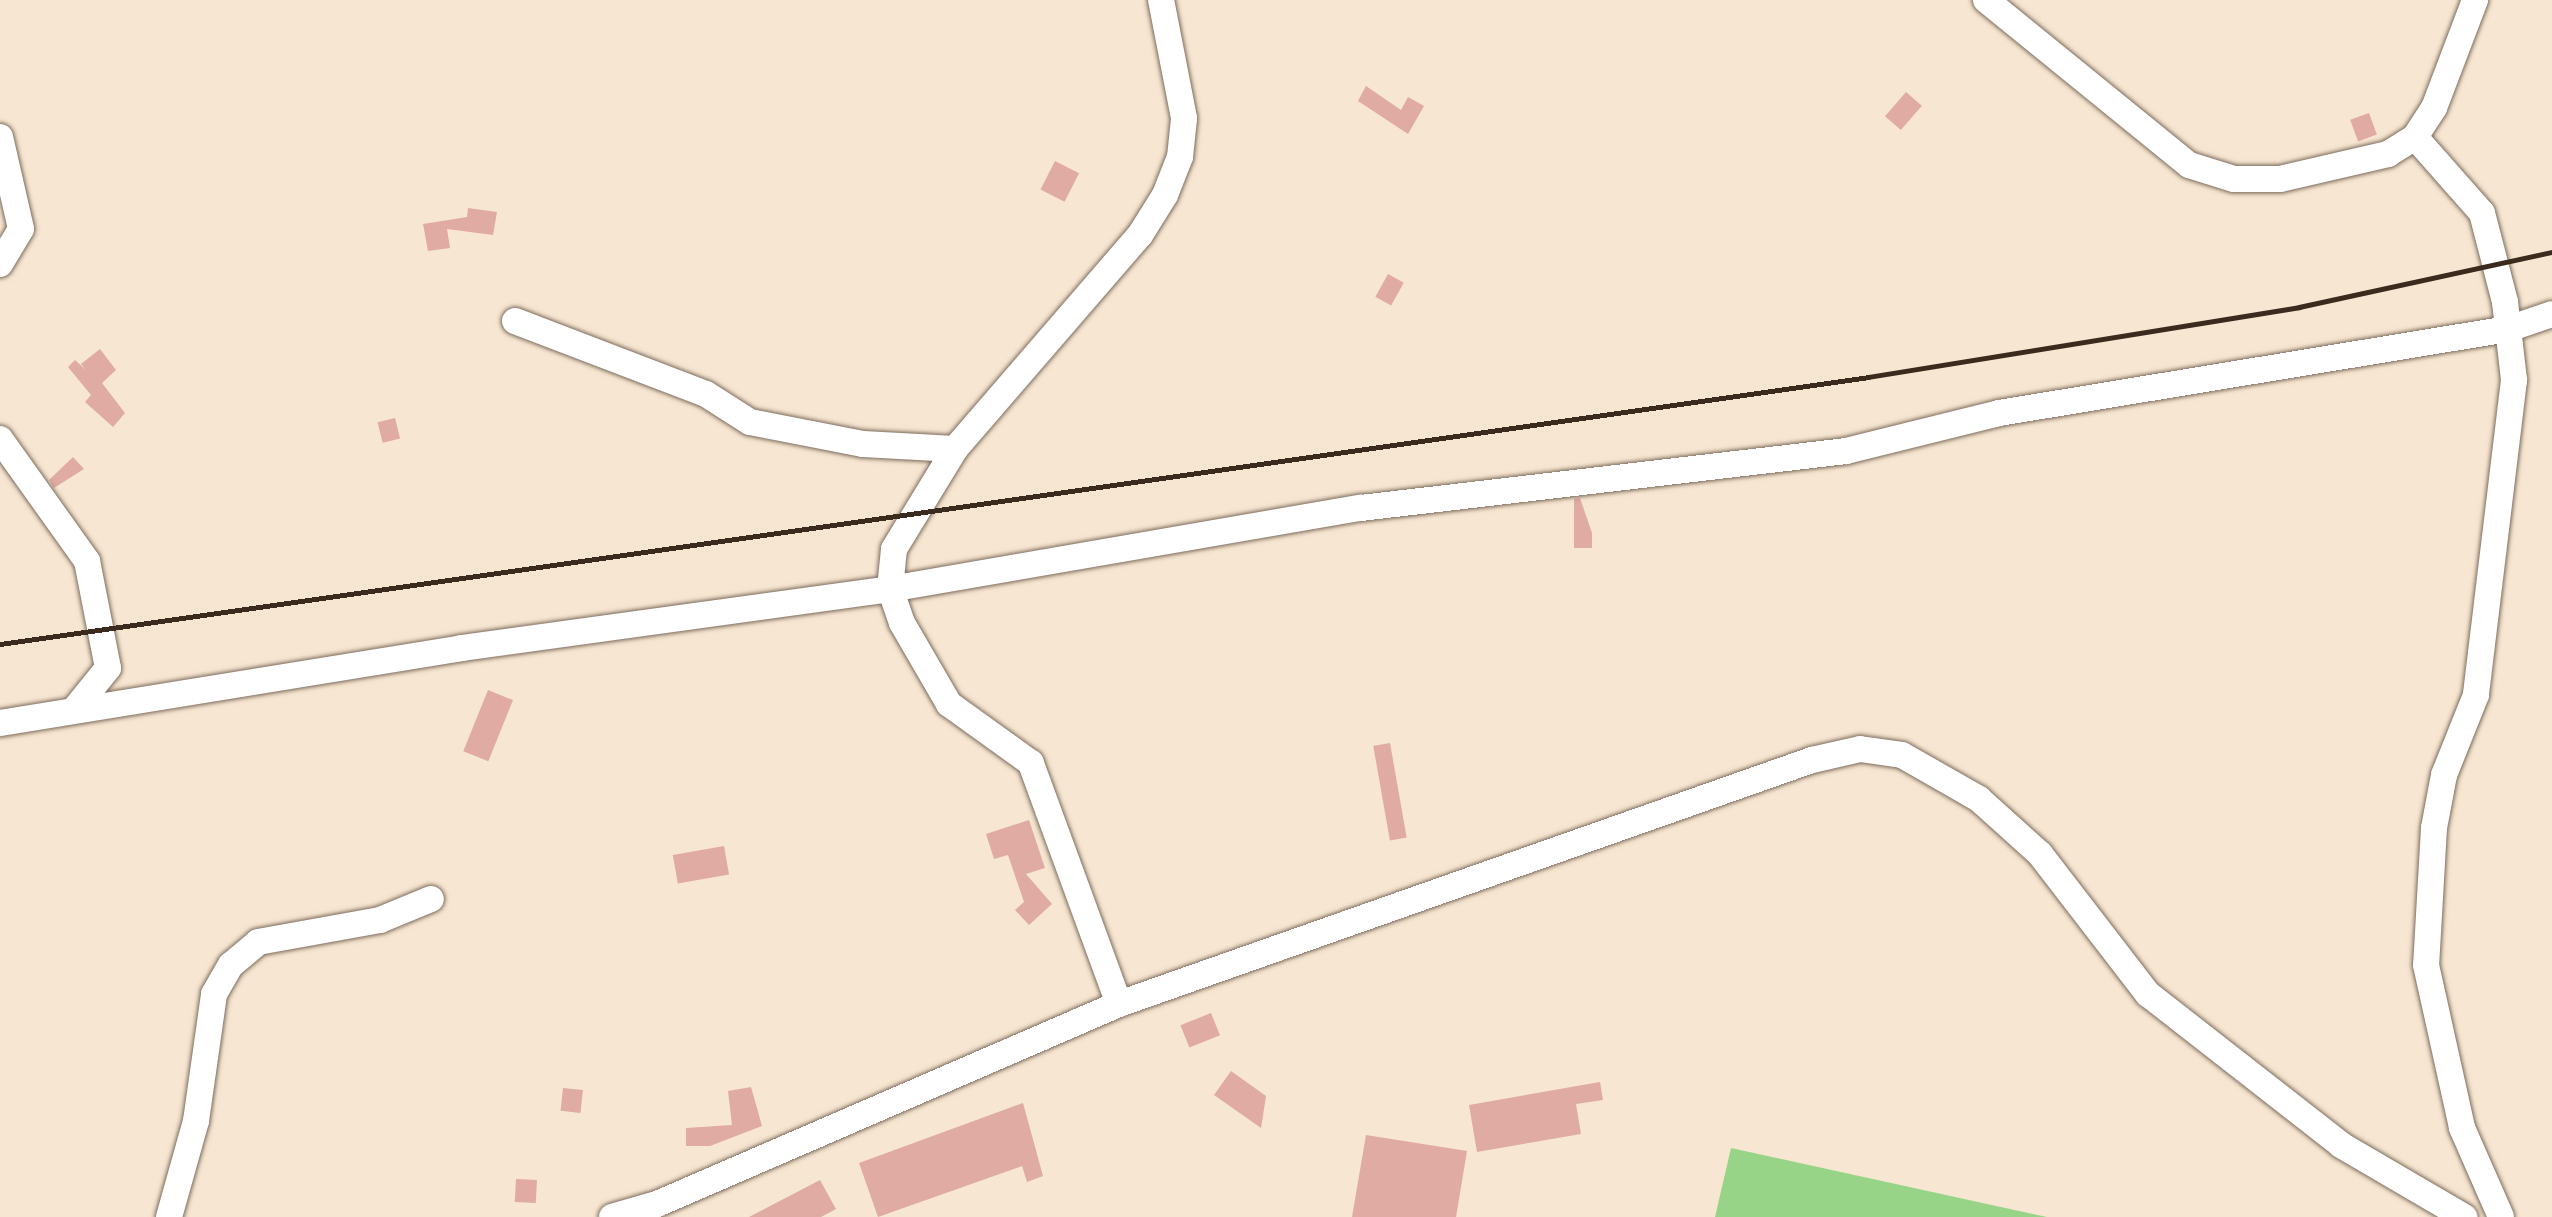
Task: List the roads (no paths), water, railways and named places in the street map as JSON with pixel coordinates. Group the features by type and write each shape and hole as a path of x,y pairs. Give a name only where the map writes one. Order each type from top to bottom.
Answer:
{"street":[{"path":"1119,1004 1031,763 949,704 902,623 890,589 894,549 955,449 1140,235 1165,195 1180,157 1184,118 1161,0"},
{"path":"1986,0 2189,164 2234,179 2280,179 2388,154 2415,137 2434,108 2475,0"},
{"path":"0,137 21,229 0,264"},
{"path":"2415,137 2482,213 2508,329 2515,380 2493,589 2476,695 2444,775 2434,828 2426,965 2462,1128 2501,1217"},
{"path":"0,723 448,650 890,589 1361,508 1846,451 1999,414 2508,329 2552,314"},
{"path":"515,321 706,394 750,422 863,444 955,449"},
{"path":"0,439 87,561 108,668 73,711 0,737"},
{"path":"612,1217 657,1204 1119,1004 1812,760 1860,749 1902,755 1979,799 2040,854 2148,993 2341,1145 2464,1217"},
{"path":"169,1217 196,1121 214,994 231,965 258,942 380,920 431,899"}],"railway":[{"path":"0,644 1868,377 2299,307 2552,252"}]}
